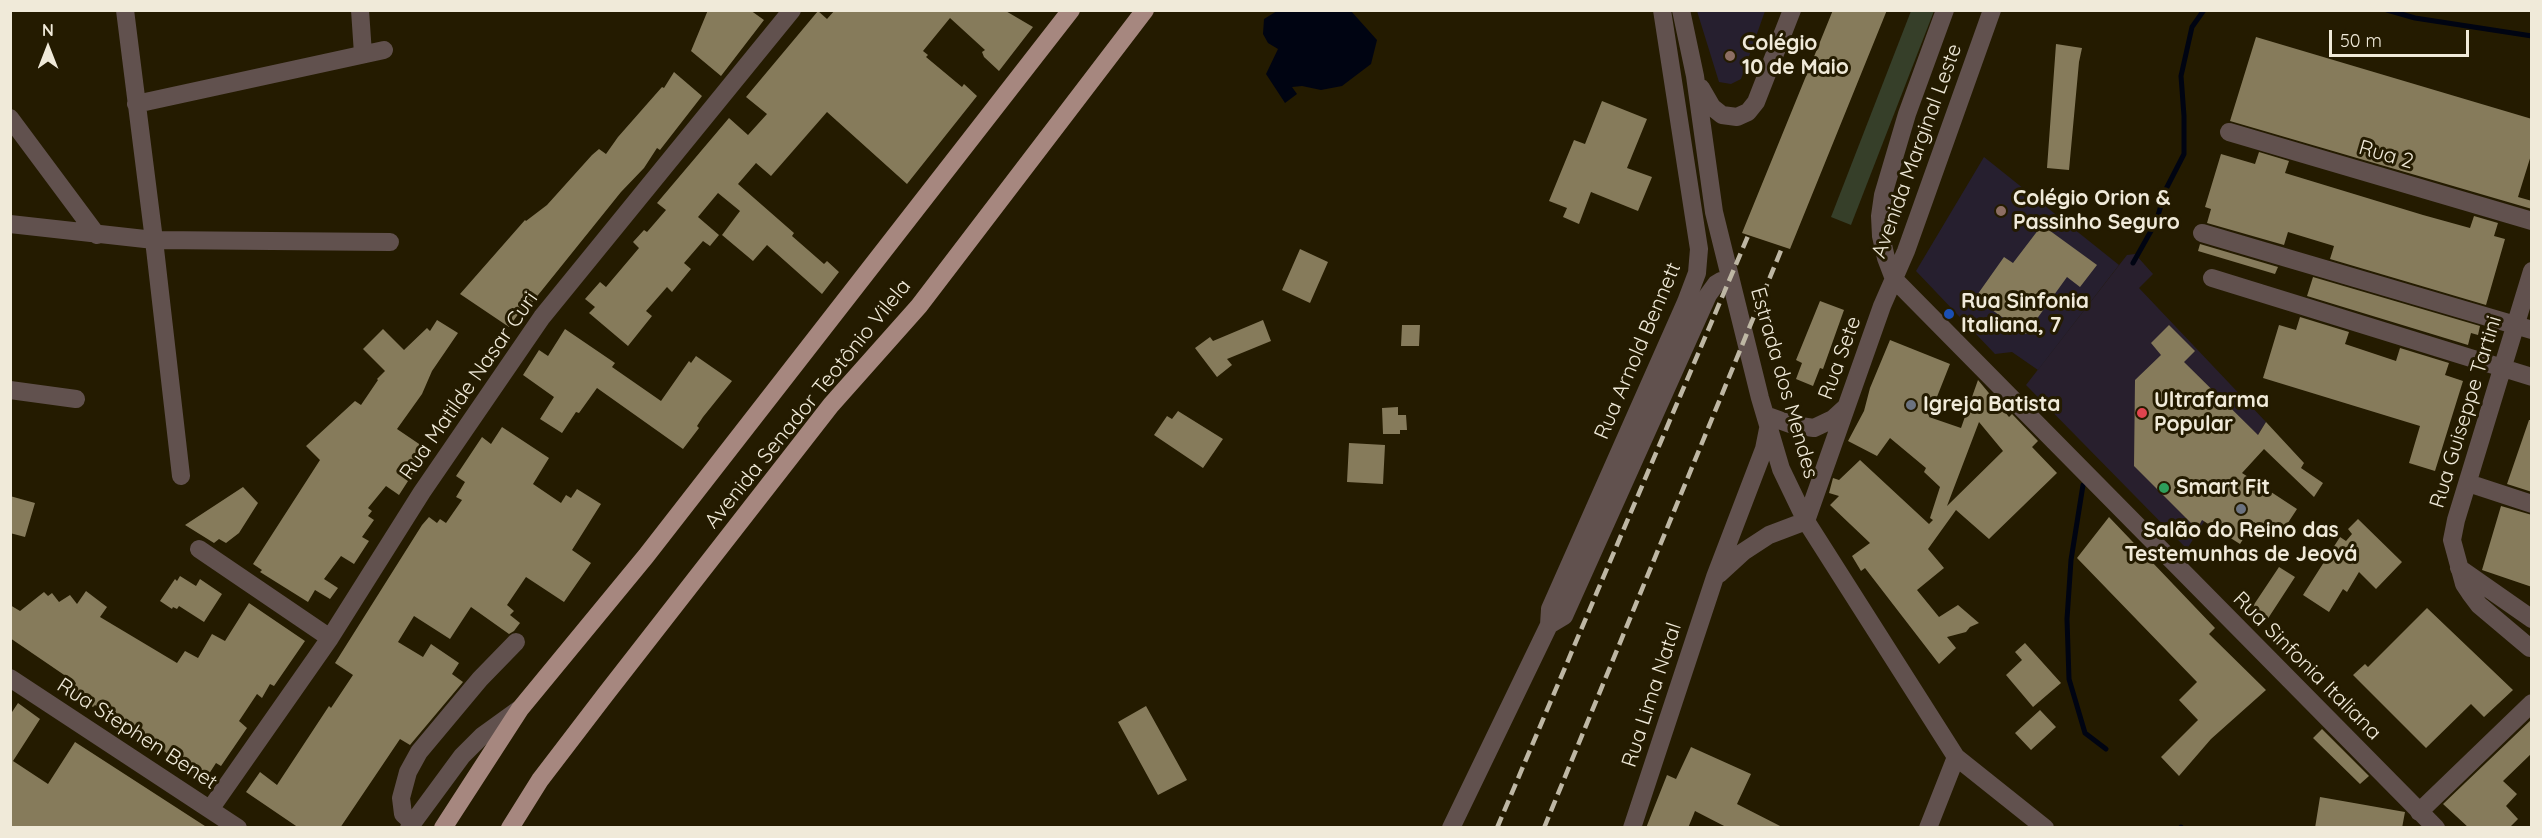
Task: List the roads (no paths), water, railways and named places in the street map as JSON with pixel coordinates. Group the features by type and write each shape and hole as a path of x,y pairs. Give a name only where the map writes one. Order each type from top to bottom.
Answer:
{"main road":[{"name":"Avenida Senador Teotônio Vilela","path":"443,828 520,709 646,556 1071,10"},
{"name":"Avenida Senador Teotônio Vilela","path":"510,828 540,780 605,695 831,405 919,306 1145,10"}],"street":[{"path":"126,10 181,476"},
{"path":"360,10 363,54"},
{"name":"Rua Matilde Nasar Curi","path":"211,808 330,638 422,492 542,318 792,10"},
{"name":"Rua Arnold Bennett","path":"1451,828 1549,625 1550,609 1686,302 1699,263 1662,10"},
{"name":"Estrada dos Mendes","path":"1681,10 1695,76 1714,212 1781,469 1806,521 1956,757 2045,828"},
{"path":"1695,76 1717,113 1732,117 1748,112 1756,102 1792,10"},
{"name":"Avenida Marginal Leste","path":"1894,279 1881,236 1880,216 1883,195 1907,114 1945,10"},
{"name":"Avenida Marginal Leste","path":"1894,279 1992,10"},
{"path":"136,104 384,50"},
{"path":"10,118 97,235"},
{"name":"Rua 2","path":"2229,132 2532,221"},
{"path":"10,224 154,240 390,242"},
{"path":"2202,233 2524,328"},
{"name":"Rua Guiseppe Tartini","path":"2530,648 2480,605 2464,584 2452,540 2503,368 2524,328 2532,271"},
{"path":"2212,278 2532,376"},
{"name":"Rua Sete","path":"1806,521 1882,306 1894,279"},
{"name":"Rua Sinfonia Italiana","path":"1894,279 2436,828"},
{"name":"Rua Arnold Bennett","path":"1549,625 1564,616 1708,295 1716,284 1731,283"},
{"path":"10,390 76,399"},
{"path":"1767,421 1814,428 1827,422 1845,408"},
{"name":"Rua Lima Natal","path":"1632,828 1715,577 1764,449 1767,421"},
{"path":"2468,483 2532,504"},
{"name":"Rua Lima Natal","path":"1715,577 1743,552 1769,535 1806,521"},
{"path":"199,549 330,638"},
{"path":"2459,568 2532,619"},
{"path":"516,642 480,679 419,752 408,771 401,798 403,814 410,825 462,756 482,736 520,709"},
{"name":"Rua Stephen Benet","path":"10,678 211,808 238,828"},
{"path":"2419,812 2528,703"},
{"path":"1928,828 1956,757"}],"waterway":[{"path":"2133,263 2156,222 2166,189 2184,154 2181,76 2192,27 2204,10"},
{"path":"2387,10 2415,18 2532,36"},
{"path":"2083,485 2071,560 2067,619 2069,679 2085,733 2106,749"}],"railway":[{"path":"1497,828 1748,236"},
{"path":"1544,828 1782,248"}],"place":[{"name":"Colégio 10 de Maio","path":"1730,56"},
{"name":"Colégio Orion & Passinho Seguro","path":"2001,211"},
{"name":"Rua Sinfonia Italiana, 7","path":"1949,314"},
{"name":"Igreja Batista","path":"1911,405"},
{"name":"Ultrafarma Popular","path":"2142,413"},
{"name":"Smart Fit","path":"2164,488"},
{"name":"Salão do Reino das Testemunhas de Jeová","path":"2241,509"}]}
